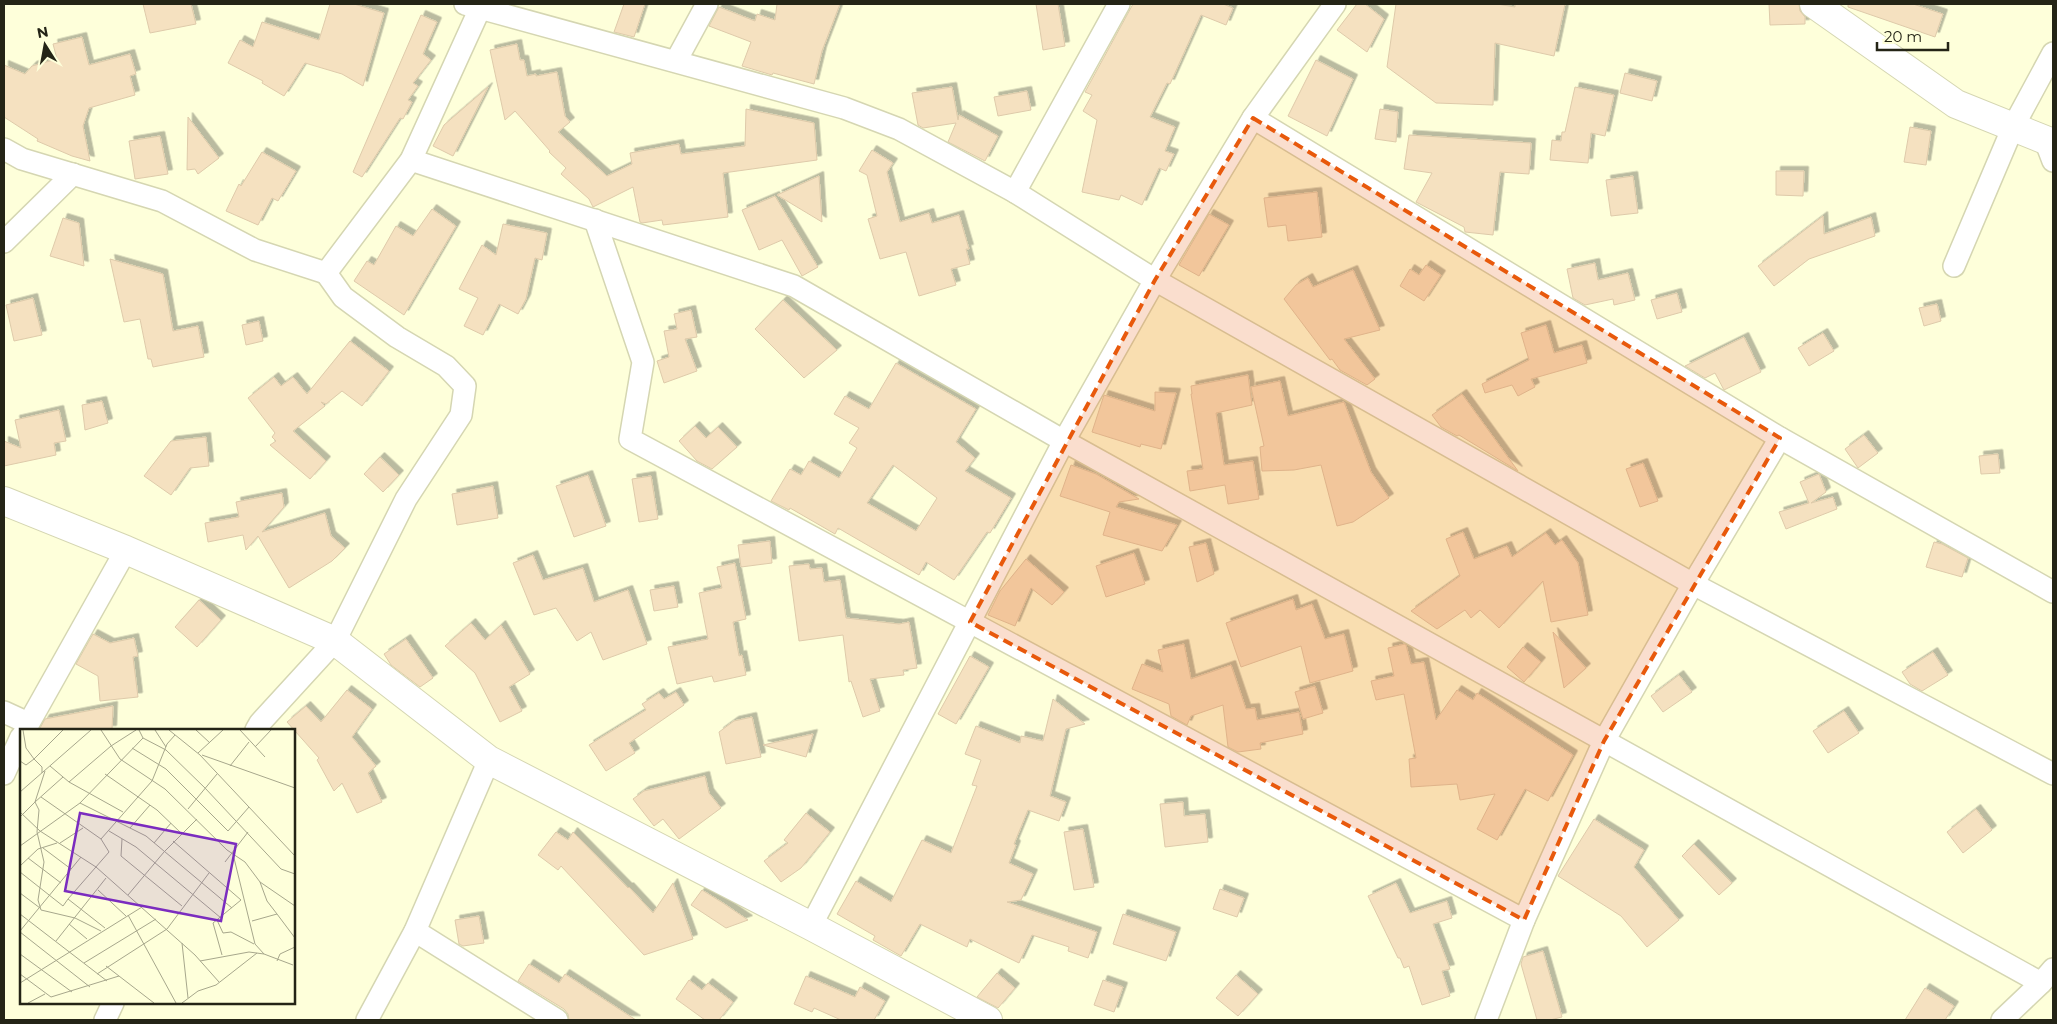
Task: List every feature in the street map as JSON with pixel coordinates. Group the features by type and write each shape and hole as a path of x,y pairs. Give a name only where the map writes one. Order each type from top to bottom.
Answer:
{"street":[{"path":"676,61 707,4"},
{"path":"1015,192 1119,4"},
{"path":"811,926 1064,441 1154,280 1253,118 1334,4"},
{"path":"1814,4 1956,104 2013,127 2050,148"},
{"path":"326,273 411,160 476,5 844,108 900,129 1015,192 1154,280 1693,584 2053,774"},
{"path":"1954,266 2013,127 2053,53"},
{"path":"1253,118 1780,438 2053,592"},
{"path":"4,149 22,159 162,201 255,250 326,273 343,298 397,338 446,366 465,386 461,415 406,499 335,642 257,729"},
{"path":"411,160 794,286 1064,441 1604,740 2047,976 2002,1020"},
{"path":"4,242 73,174"},
{"path":"595,220 643,362 630,439 1524,920"},
{"path":"1486,1020 1524,920 1604,740 1693,584 1780,438"},
{"path":"4,501 126,550 335,642 489,760 811,926 988,1020"},
{"path":"26,729 126,550"},
{"path":"4,712 24,729"},
{"path":"4,774 20,740"},
{"path":"367,1020 415,931 489,760"},
{"path":"415,931 557,1020"},
{"path":"105,1020 113,1004"}],"highlighted area":[{"path":"1253,118 1780,438 1604,741 1524,920 970,622 1155,280"}],"building":[{"path":"143,4 191,4 196,24 150,33"},
{"path":"330,4 354,4 384,13 363,86 342,74 305,63 284,96 262,83 263,81 228,63 240,40 253,47 262,22 319,40"},
{"path":"624,4 645,4 634,37 614,32"},
{"path":"777,4 840,4 822,51 814,84 742,66 751,42 709,26 719,7 755,21 757,14 775,20"},
{"path":"1036,4 1058,4 1065,46 1043,50"},
{"path":"1133,4 1223,4 1233,8 1226,25 1201,15 1170,84 1167,83 1150,117 1175,127 1165,151 1174,154 1166,171 1159,168 1142,205 1121,195 1119,200 1082,192 1097,120 1083,111 1092,95 1085,92"},
{"path":"1357,4 1365,4 1384,19 1367,52 1337,30"},
{"path":"1396,4 1497,4 1515,7 1515,4 1565,4 1554,56 1495,43 1493,105 1436,103 1387,67"},
{"path":"1769,4 1799,4 1800,11 1805,17 1805,24 1770,25"},
{"path":"1848,4 1913,4 1943,14 1935,37 1848,7"},
{"path":"421,15 437,22 423,54 431,60 413,83 418,86 408,100 412,102 403,119 400,118 362,177 353,172"},
{"path":"82,37 89,65 130,54 136,74 130,76 135,95 89,108 83,126 90,161 72,156 37,141 38,139 4,117 4,65 25,74 32,66 57,59 53,44"},
{"path":"517,44 520,60 524,60 527,76 557,72 565,116 570,122 558,132 607,176 632,164 630,153 679,144 681,154 745,146 746,109 814,123 817,160 723,173 728,217 663,225 662,220 642,223 640,222 633,187 593,207 589,199 561,174 566,168 549,152 515,111 505,120 490,50"},
{"path":"1316,60 1353,79 1327,136 1288,116"},
{"path":"1625,73 1657,81 1652,101 1620,93"},
{"path":"488,87 453,156 433,146 444,125"},
{"path":"952,87 958,120 959,115 998,136 985,161 948,142 956,123 923,128 918,125 912,93"},
{"path":"1575,87 1614,95 1605,136 1591,133 1588,163 1550,160 1552,140 1561,141 1562,132 1565,132"},
{"path":"1027,91 1031,110 998,116 994,97"},
{"path":"1380,109 1398,112 1396,142 1375,139"},
{"path":"188,117 219,158 198,174 195,169 187,170"},
{"path":"1910,127 1931,131 1926,165 1904,162"},
{"path":"1409,135 1531,143 1529,174 1500,172 1493,235 1465,232 1464,227 1416,202 1432,173 1404,169"},
{"path":"160,136 168,174 135,179 129,141"},
{"path":"872,150 893,163 887,172 900,222 929,213 932,223 959,215 969,249 966,249 970,264 951,269 956,285 919,296 906,252 880,259 868,219 877,216 867,175 859,171"},
{"path":"262,152 296,171 278,201 272,198 258,225 226,211 239,184 241,186"},
{"path":"1776,171 1804,171 1803,196 1776,195"},
{"path":"819,176 822,222 777,195"},
{"path":"1633,176 1638,213 1611,216 1606,180"},
{"path":"1317,192 1322,237 1288,241 1286,225 1268,227 1264,198"},
{"path":"775,196 818,267 802,276 782,240 759,250 742,210"},
{"path":"432,209 456,226 404,315 354,281 367,261 374,265 396,226 413,236"},
{"path":"1209,214 1229,225 1199,276 1179,265"},
{"path":"1823,216 1824,234 1871,217 1875,236 1809,259 1774,286 1758,266"},
{"path":"63,218 79,223 84,266 50,256"},
{"path":"503,224 547,233 542,260 535,258 526,299 518,314 499,304 483,335 464,326 478,298 459,289 482,245 496,255"},
{"path":"110,259 163,274 173,331 198,326 204,357 153,367 151,359 148,359 140,319 124,322"},
{"path":"1595,263 1598,280 1628,273 1635,300 1614,305 1613,299 1585,305 1573,298 1567,269"},
{"path":"1426,265 1441,275 1424,301 1400,286 1410,269 1419,275"},
{"path":"1353,270 1380,330 1344,339 1375,379 1367,385 1340,370 1332,359 1330,360 1284,299 1296,285 1308,278 1313,287"},
{"path":"1677,293 1682,312 1657,319 1651,300"},
{"path":"33,298 42,335 14,341 6,305"},
{"path":"783,300 837,350 804,378 755,329"},
{"path":"1937,304 1941,321 1924,326 1919,308"},
{"path":"691,310 697,337 685,339 697,371 664,383 657,361 669,357 664,331 677,329 674,314"},
{"path":"259,321 263,341 246,345 242,325"},
{"path":"1546,325 1554,353 1582,345 1587,363 1531,379 1535,387 1518,396 1512,385 1485,393 1482,384 1529,360 1521,333"},
{"path":"1823,333 1834,351 1809,366 1798,348"},
{"path":"1744,337 1761,372 1724,390 1715,373 1705,378 1685,366"},
{"path":"350,341 389,371 362,406 342,391 326,404 321,402 325,406 293,431 326,461 310,479 270,445 276,441 272,437 275,433 248,398 274,377 281,386 293,377 307,394"},
{"path":"896,363 976,409 956,442 975,458 965,471 1011,498 990,533 987,532 954,580 926,562 919,575 838,528 835,534 790,508 789,510 771,501 790,469 801,475 809,461 839,478 857,448 849,443 859,428 834,414 845,396 869,409","holes":["893,465 937,498 916,531 867,503"]},
{"path":"1248,375 1252,405 1216,413 1224,465 1253,461 1259,499 1228,504 1225,485 1190,491 1187,471 1203,469 1191,386"},
{"path":"1280,381 1288,416 1344,402 1371,472 1389,498 1353,522 1337,526 1321,465 1294,470 1262,471 1260,447 1264,446 1251,387"},
{"path":"1155,392 1176,393 1161,449 1141,444 1140,447 1092,432 1104,395 1155,411"},
{"path":"1462,394 1518,471 1459,435 1457,436 1441,427 1432,415"},
{"path":"102,401 108,423 85,430 82,405"},
{"path":"59,410 66,441 54,443 56,455 4,466 4,441 21,448 15,420"},
{"path":"695,426 706,438 718,427 737,447 712,469 697,461 679,441"},
{"path":"1864,435 1878,453 1858,468 1845,449"},
{"path":"206,437 209,466 190,468 171,495 144,476 171,441"},
{"path":"1998,454 2000,473 1981,474 1979,456"},
{"path":"380,457 399,475 383,492 364,474"},
{"path":"1643,463 1658,501 1640,507 1626,469"},
{"path":"1071,465 1096,474 1139,499 1119,502 1116,507 1177,525 1162,551 1103,535 1110,512 1060,496"},
{"path":"1819,474 1826,492 1811,503 1833,497 1837,509 1786,529 1779,512 1809,503 1800,482"},
{"path":"588,475 606,526 574,537 556,486"},
{"path":"651,476 658,519 639,522 632,479"},
{"path":"493,486 498,518 457,525 452,494"},
{"path":"282,493 284,507 262,532 325,513 331,536 345,548 332,561 289,588 258,536 246,550 243,535 208,542 205,523 239,517 236,502"},
{"path":"1463,532 1474,559 1507,546 1512,557 1546,533 1555,545 1562,540 1578,563 1588,615 1551,622 1543,581 1499,628 1480,610 1471,618 1465,610 1437,629 1411,611 1460,576 1446,539"},
{"path":"770,541 772,563 741,567 738,545"},
{"path":"1934,542 1942,544 1968,558 1962,577 1926,567"},
{"path":"1206,543 1214,574 1197,582 1189,547"},
{"path":"1134,553 1145,584 1106,597 1096,566"},
{"path":"533,555 543,580 583,568 594,602 628,590 647,644 603,660 591,632 577,641 556,608 534,615 513,563"},
{"path":"1026,559 1064,592 1052,605 1031,588 1015,626 988,615 1000,591"},
{"path":"735,563 746,619 733,622 739,656 742,655 746,675 714,682 712,676 677,684 668,647 708,639 699,593 722,588 717,567"},
{"path":"809,564 810,569 822,568 824,582 840,580 846,618 899,624 909,622 917,668 903,670 904,675 870,679 880,711 863,717 851,681 849,682 843,635 799,641 789,566"},
{"path":"674,586 678,607 654,611 650,590"},
{"path":"1293,599 1296,610 1312,604 1325,639 1344,634 1353,671 1310,683 1301,646 1241,667 1226,623"},
{"path":"199,600 221,620 197,647 175,627"},
{"path":"471,623 485,640 501,625 530,674 509,687 522,711 500,722 475,673 445,646"},
{"path":"1553,632 1586,668 1564,688"},
{"path":"93,634 110,643 134,638 138,656 133,657 138,697 100,701 98,676 76,664"},
{"path":"406,639 433,678 420,687 391,665 384,654"},
{"path":"1184,644 1191,679 1231,665 1246,709 1255,708 1257,720 1299,712 1303,734 1260,743 1261,749 1238,752 1228,747 1223,705 1191,716 1187,725 1171,716 1169,704 1132,689 1142,664 1163,672 1158,650"},
{"path":"1405,644 1411,664 1424,662 1436,720 1457,690 1473,700 1477,693 1573,755 1548,801 1525,789 1497,840 1477,829 1495,794 1460,800 1457,784 1411,787 1409,759 1416,758 1404,694 1376,700 1371,681 1394,676 1388,648"},
{"path":"1523,647 1541,662 1524,682 1507,667"},
{"path":"1933,652 1948,675 1922,691 1910,684 1902,672"},
{"path":"970,656 989,667 956,724 938,714"},
{"path":"1679,675 1692,692 1663,712 1651,696"},
{"path":"1315,686 1323,713 1303,719 1295,692"},
{"path":"347,690 372,709 352,737 376,766 368,773 382,802 357,813 342,783 334,791 317,760 319,758 287,722 306,706 321,722"},
{"path":"676,692 684,705 629,743 635,753 606,771 589,745 646,710 642,704 659,693 664,699"},
{"path":"1053,699 1085,724 1066,729 1050,796 1066,802 1059,821 1028,810 1014,844 1016,845 1009,863 1033,874 1021,900 1007,902 1097,932 1088,958 1068,951 1069,947 1032,935 1019,963 970,939 967,947 920,924 901,956 873,940 875,936 837,914 856,881 891,902 922,840 951,853 977,786 972,785 981,760 965,754 976,726 1020,743 1021,736 1043,741"},
{"path":"113,706 112,729 40,729 45,719"},
{"path":"1844,711 1859,733 1828,753 1813,731"},
{"path":"752,717 761,757 726,764 719,732 734,721"},
{"path":"813,734 806,757 763,745"},
{"path":"705,776 709,793 721,808 679,839 663,819 654,826 633,799 644,791"},
{"path":"1183,802 1184,816 1205,814 1208,842 1165,847 1160,804"},
{"path":"1976,809 1992,830 1963,853 1947,832"},
{"path":"806,813 830,832 801,868 781,882 764,861 788,843 784,840"},
{"path":"1594,819 1644,850 1634,867 1679,920 1647,947 1621,916 1558,876"},
{"path":"1083,829 1094,887 1074,890 1064,832"},
{"path":"556,832 568,840 573,832 653,913 673,883 693,939 644,955 561,866 558,870 538,855"},
{"path":"1694,844 1732,883 1719,895 1682,856"},
{"path":"1396,883 1410,913 1447,901 1452,918 1433,924 1450,969 1442,971 1450,996 1422,1005 1409,966 1404,968 1400,958 1398,958 1368,896"},
{"path":"1220,889 1244,898 1237,917 1213,909"},
{"path":"702,890 748,920 726,928 691,905"},
{"path":"1123,914 1176,932 1166,961 1113,944"},
{"path":"479,916 484,943 463,946 459,944 455,920"},
{"path":"1543,951 1562,1017 1550,1020 1537,1020 1521,964 1523,957"},
{"path":"529,964 559,983 565,974 636,1020 569,1020 568,1014 564,1009 518,981"},
{"path":"997,973 1015,988 998,1008 977,997"},
{"path":"1236,975 1258,994 1238,1016 1216,998"},
{"path":"806,976 855,997 860,987 885,1001 874,1020 841,1020 814,1008 812,1012 794,1004"},
{"path":"689,980 702,990 708,983 733,1002 719,1020 705,1020 676,999"},
{"path":"1103,980 1123,987 1114,1012 1094,1005"},
{"path":"1925,988 1954,1006 1945,1020 1905,1020"}]}
